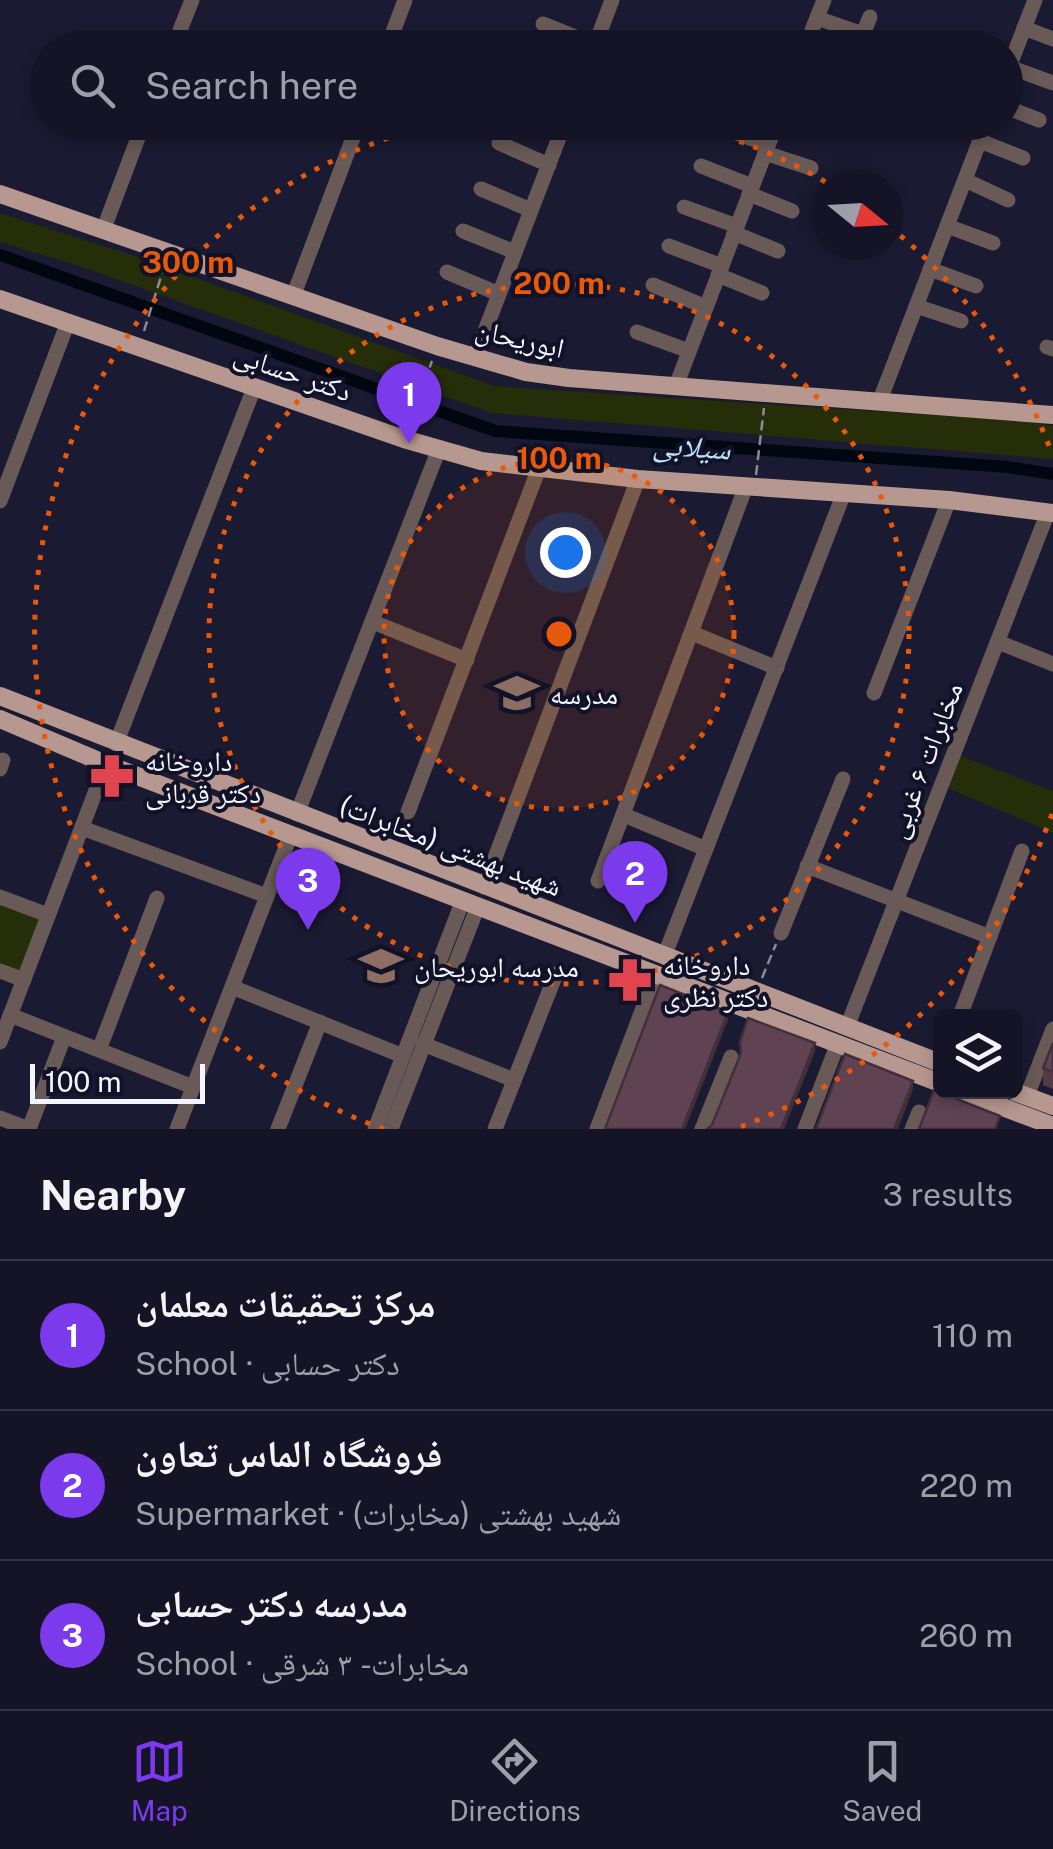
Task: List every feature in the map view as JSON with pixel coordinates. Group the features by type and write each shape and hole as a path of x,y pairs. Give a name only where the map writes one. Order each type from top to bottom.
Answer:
{"main road":[{"name":"ابوریحان","path":"0,194 437,346 547,376 1053,416"},
{"name":"دکتر حسابی","path":"0,299 404,439 481,461 638,478 948,500 1051,513"},
{"name":"شهید بهشتی (مخابرات)","path":"0,696 484,887 660,965"},
{"name":"شهید بهشتی (مخابرات)","path":"0,719 106,764 470,903 660,965 842,1035 933,1061"},
{"name":"شهید بهشتی (مخابرات)","path":"731,992 756,992 933,1080"},
{"path":"988,1099 1020,1108 1053,1126"},
{"path":"1020,1108 1053,1106"}],"street":[{"path":"180,30 192,0"},
{"path":"394,30 405,0"},
{"path":"812,30 824,0"},
{"path":"1034,0 1024,28 1053,39"},
{"path":"600,30 610,1"},
{"path":"865,30 870,17"},
{"path":"816,18 839,30"},
{"path":"544,24 558,30"},
{"path":"1023,76 1053,84"},
{"path":"1023,114 1038,120"},
{"path":"104,228 137,140"},
{"path":"294,294 352,140"},
{"path":"474,357 557,140"},
{"path":"747,140 810,168"},
{"path":"676,386 769,140"},
{"path":"880,400 980,141 1023,158"},
{"path":"499,143 548,164"},
{"path":"701,166 792,211"},
{"path":"965,180 1008,200"},
{"path":"481,188 531,210"},
{"path":"684,207 778,251"},
{"path":"947,226 993,243"},
{"path":"463,231 515,252"},
{"path":"669,246 762,294"},
{"path":"930,269 976,286"},
{"path":"447,272 499,294"},
{"path":"653,285 706,307"},
{"path":"916,306 960,321"},
{"path":"0,501 68,322"},
{"path":"637,332 689,350"},
{"path":"116,744 254,388"},
{"path":"297,814 439,449"},
{"path":"408,812 540,468"},
{"path":"484,887 638,478"},
{"path":"598,881 750,486"},
{"path":"597,1129 844,493"},
{"path":"874,693 948,500"},
{"name":"مخابرات ۶ غربی","path":"805,1129 1051,513"},
{"path":"373,622 466,660"},
{"path":"692,633 777,668"},
{"path":"998,642 1053,664"},
{"path":"0,1042 106,764"},
{"path":"780,934 843,779"},
{"path":"624,815 706,849"},
{"path":"82,828 267,896"},
{"path":"177,1129 291,834"},
{"path":"963,1009 1022,851"},
{"path":"808,866 990,938"},
{"path":"0,897 48,915"},
{"path":"99,1050 157,898"},
{"path":"391,1129 470,903"},
{"path":"375,1129 470,903"},
{"path":"0,972 24,980"},
{"path":"495,1129 556,974"},
{"path":"232,986 403,1056"},
{"path":"10,1016 193,1087"},
{"path":"278,1129 320,1022"},
{"path":"1020,1108 1053,1029"},
{"path":"0,1118 29,1129 64,1036"},
{"path":"423,1044 514,1080"},
{"path":"702,1129 731,1057"},
{"path":"912,1129 919,1112"}],"path":[{"path":"138,347 169,252"},
{"path":"404,439 437,346"},
{"path":"750,486 766,392"},
{"path":"756,992 780,934"}],"green space":[{"path":"0,213 135,256 494,386 1022,421 1053,426 1053,459 492,413 82,267 0,242"},
{"path":"958,755 1053,791 1053,833 945,787"},
{"path":"0,904 41,920 20,973 0,966"}],"building":[{"path":"660,985 728,1012 682,1129 605,1129"},
{"path":"748,1018 815,1043 781,1129 707,1129 741,1053 740,1042"},
{"path":"1053,1043 1053,1072 1043,1068"},
{"path":"845,1054 913,1081 894,1129 816,1129"},
{"path":"933,1093 933,1099 957,1099 1000,1116 995,1129 919,1129"}],"waterway":[{"name":"سیلابی","path":"0,255 495,431 1008,467 1053,474"}],"place":[{"name":"مرکز تحقیقات معلمان","path":"409,444"},
{"name":"مدرسه","path":"517,693"},
{"name":"داروخانه دکتر قربانی","path":"112,776"},
{"name":"فروشگاه الماس تعاون","path":"635,923"},
{"name":"مدرسه دکتر حسابی","path":"308,930"},
{"name":"مدرسه ابوریحان","path":"381,966"},
{"name":"داروخانه دکتر نظری","path":"630,980"}]}
